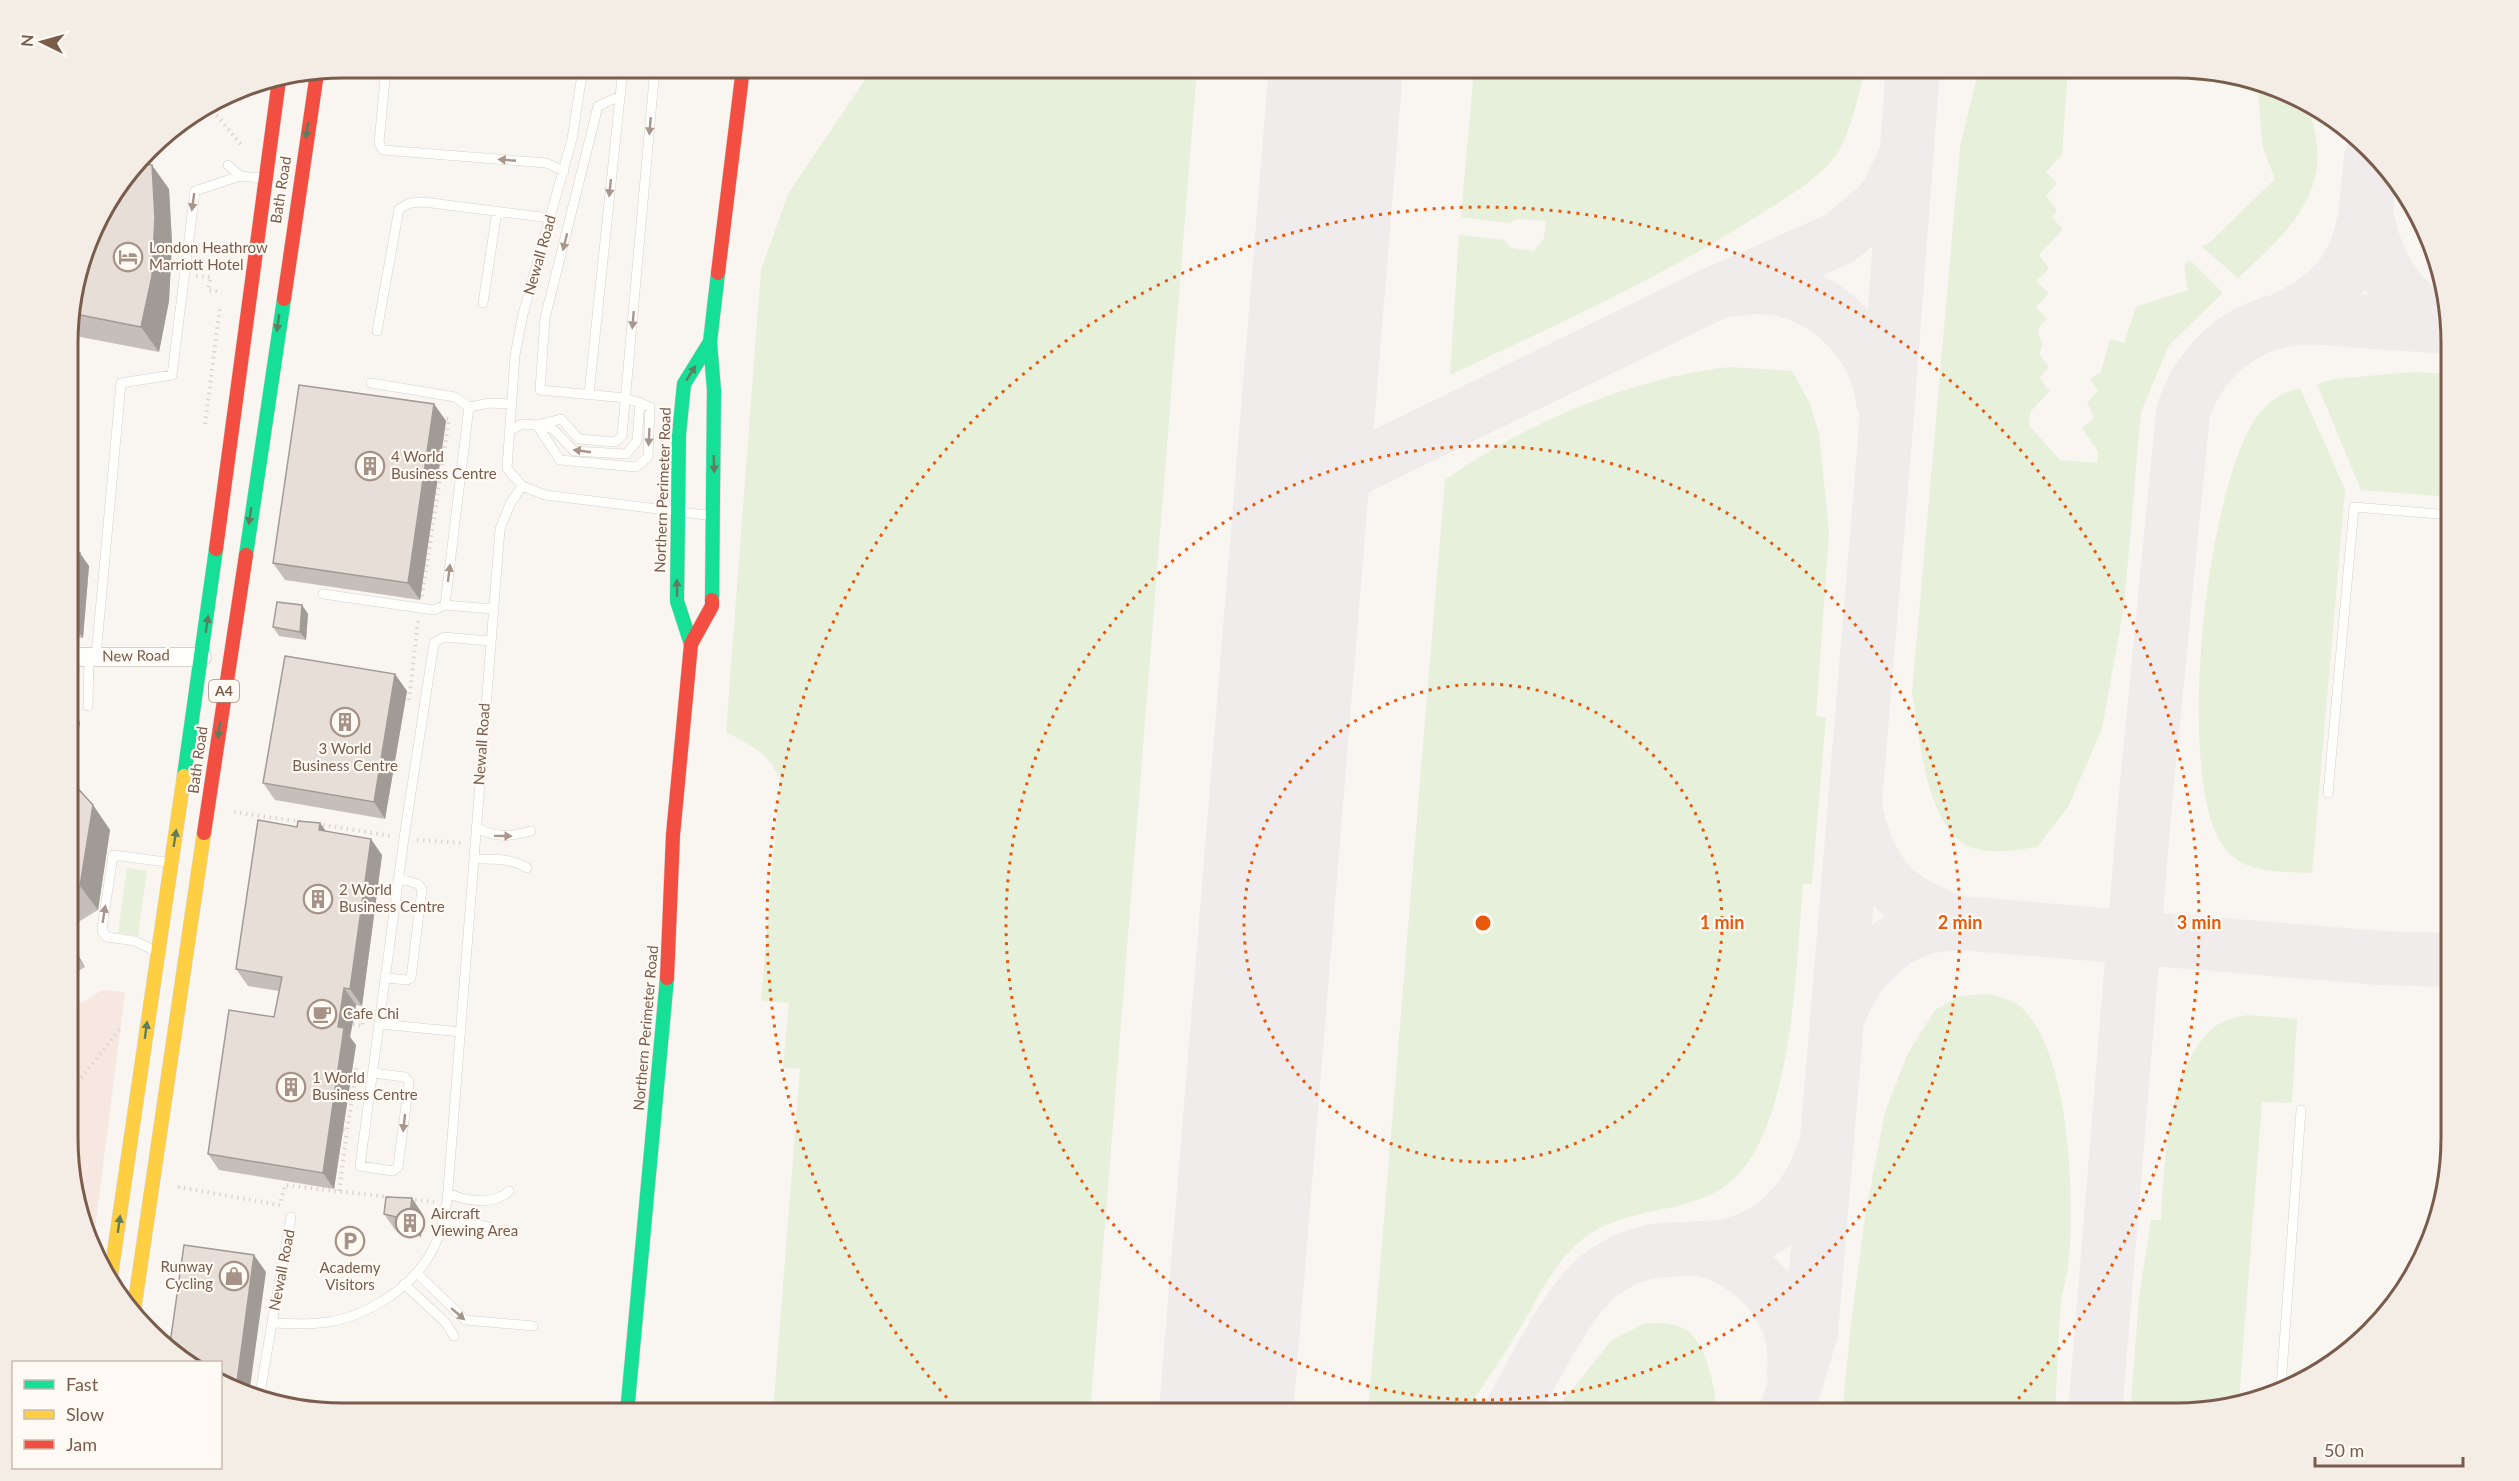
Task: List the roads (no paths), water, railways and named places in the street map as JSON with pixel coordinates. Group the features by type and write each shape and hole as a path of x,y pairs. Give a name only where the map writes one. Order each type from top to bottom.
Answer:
{"main road":[{"name":"Northern Perimeter Road","path":"628,1403 668,969 673,835 692,644 712,606 715,516 710,342 741,78"},
{"name":"Bath Road","path":"135,1302 316,80"},
{"name":"Bath Road","path":"110,1264 202,657 278,86"},
{"name":"Northern Perimeter Road","path":"692,644 677,601 679,434 684,384 710,342"}],"street":[{"name":"New Road","path":"78,657 202,657"}],"lane":[{"path":"385,78 379,142 383,150 546,163 564,171"},
{"name":"Newall Road","path":"272,1323 307,1324 352,1317 404,1284 417,1273 435,1246 448,1198 489,642 500,530 510,504 522,486 507,468 515,354 523,314 572,139 581,78"},
{"path":"590,394 622,78"},
{"path":"537,425 561,419 579,439 615,442 622,436 654,78"},
{"path":"537,425 560,460 636,467 648,457 650,407 626,398 540,390 546,318 598,106 620,96"},
{"path":"228,165 240,176"},
{"path":"88,706 121,383 172,375 195,191 240,176 267,179"},
{"path":"377,331 399,209 410,203 424,202 550,218"},
{"path":"483,303 497,211"},
{"path":"371,383 455,397 469,408"},
{"path":"509,431 522,424 537,425 554,429 574,451 626,454 637,441 640,402"},
{"path":"469,408 490,403 512,404"},
{"path":"445,605 469,408"},
{"path":"522,486 545,495 715,516"},
{"path":"2328,793 2354,507 2441,514"},
{"path":"323,594 434,610 445,605 492,609"},
{"path":"373,1073 405,1077 409,1082 398,1167 393,1171 360,1166 404,838 435,643 444,637 489,642"},
{"path":"476,827 491,836 515,836 531,831"},
{"path":"158,953 135,940 107,937 102,931 103,922 113,855 171,862"},
{"path":"474,859 506,860 519,863 527,868"},
{"path":"387,978 407,980 411,978 422,889 418,884 399,879"},
{"path":"380,1023 461,1032"},
{"path":"2282,1381 2301,1110"},
{"path":"448,1198 488,1200 509,1191"},
{"name":"Newall Road","path":"261,1390 291,1217"},
{"path":"442,1221 494,1228 502,1234"},
{"path":"417,1273 465,1320 532,1326"},
{"path":"404,1284 445,1322 454,1336"}],"place":[{"name":"London Heathrow Marriott Hotel","path":"128,257"},
{"name":"4 World Business Centre","path":"370,466"},
{"name":"3 World Business Centre","path":"345,722"},
{"name":"2 World Business Centre","path":"318,899"},
{"name":"Cafe Chi","path":"322,1014"},
{"name":"1 World Business Centre","path":"291,1087"},
{"name":"Aircraft Viewing Area","path":"410,1223"},
{"name":"Academy Visitors","path":"350,1241"},
{"name":"Runway Cycling","path":"234,1276"}]}
